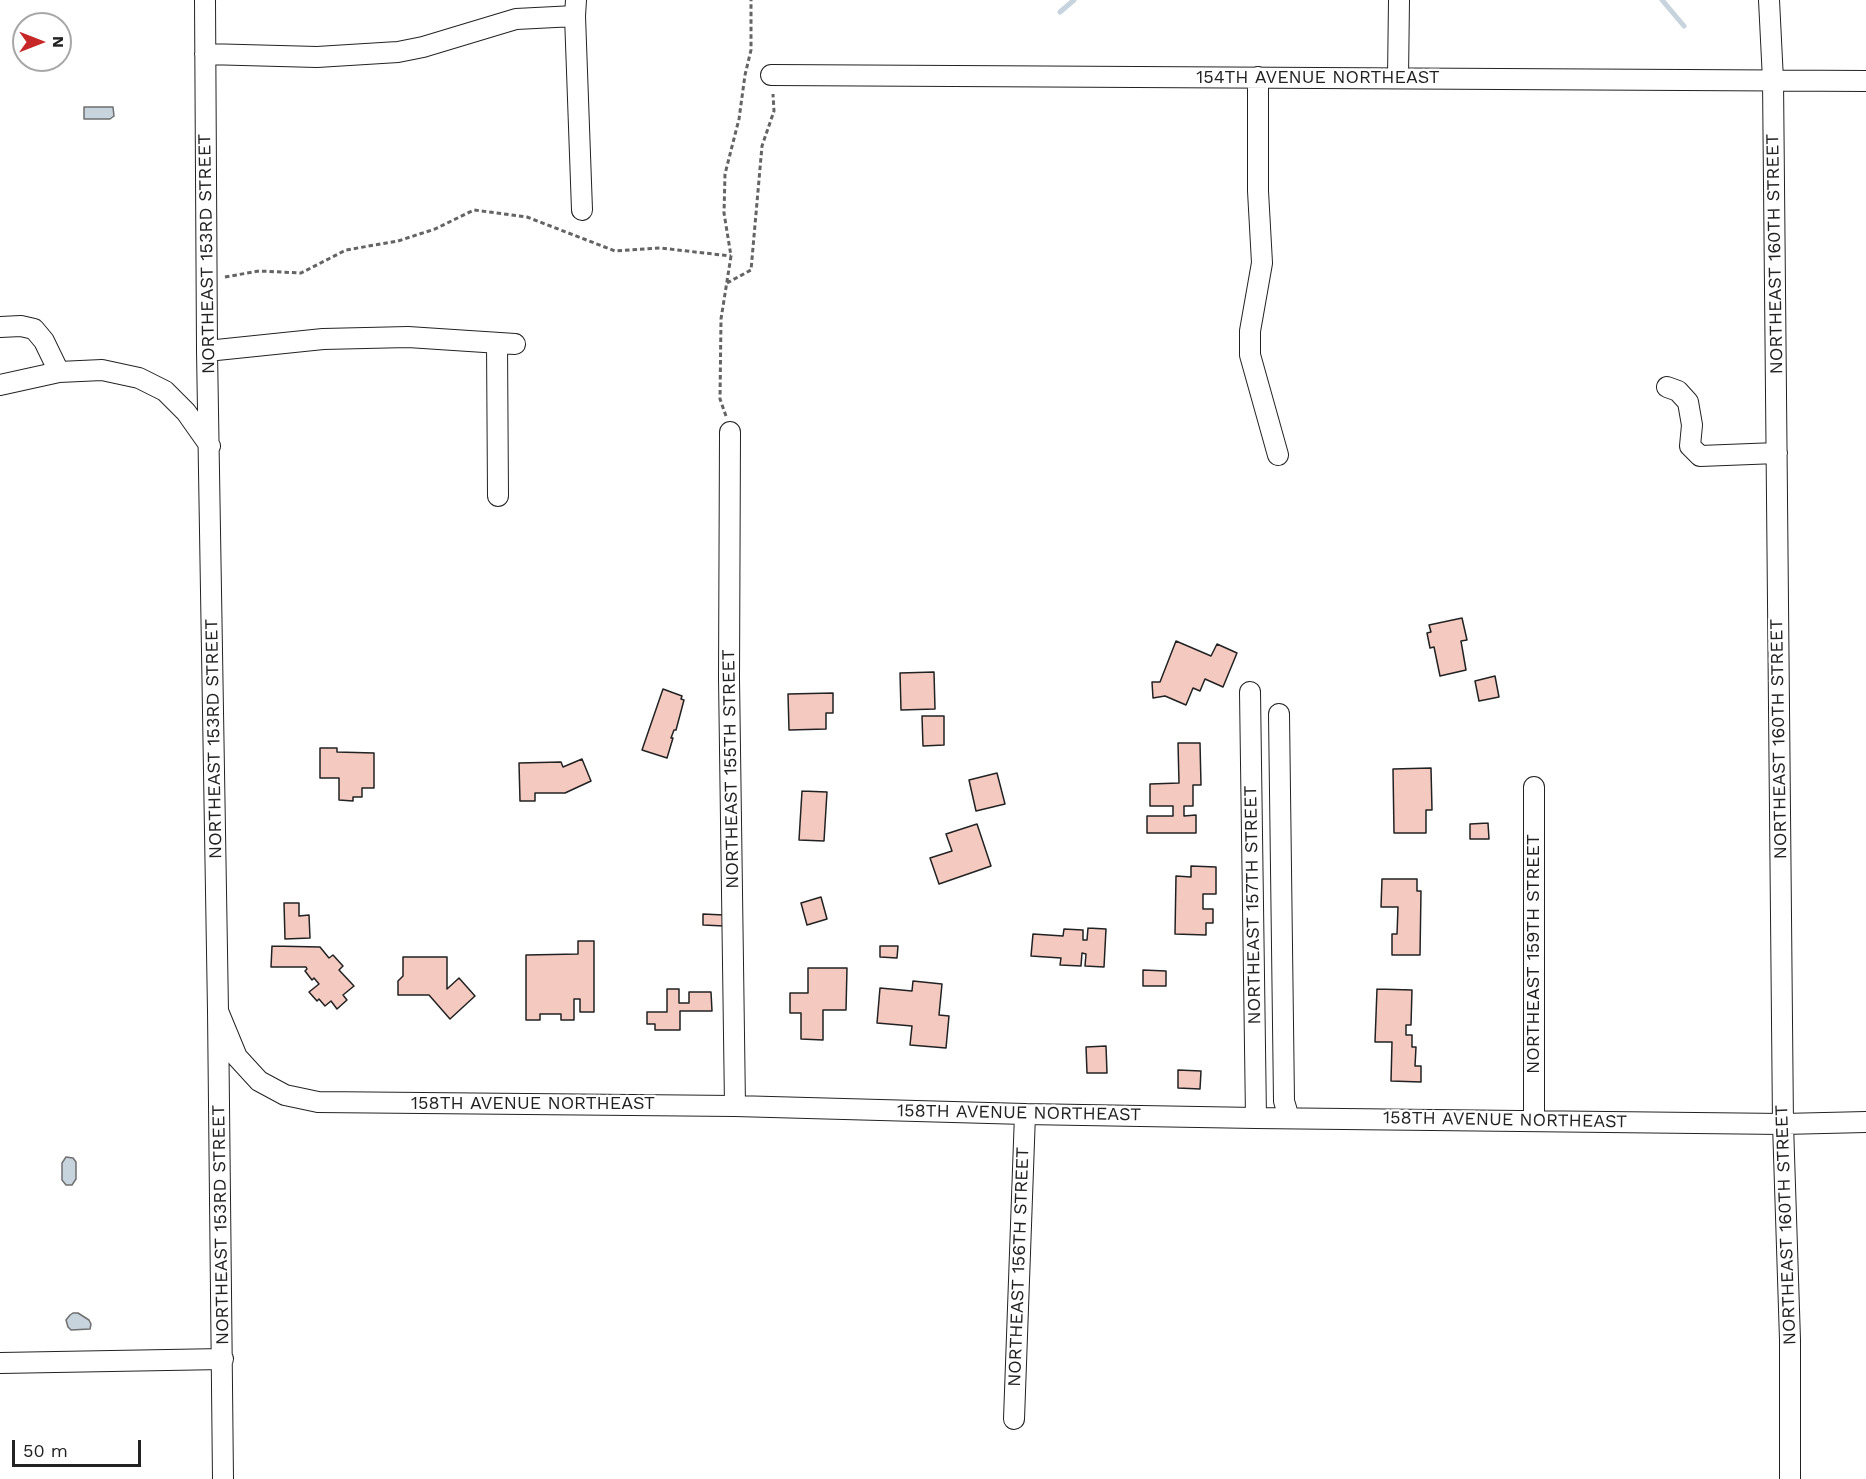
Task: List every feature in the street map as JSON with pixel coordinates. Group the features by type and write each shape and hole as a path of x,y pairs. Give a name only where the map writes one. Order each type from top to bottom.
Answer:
{"street":[{"name":"NORTHEAST 153RD STREET","path":"204,0 223,1479"},
{"path":"1398,78 1399,0"},
{"name":"NORTHEAST 160TH STREET","path":"1769,0 1773,80 1783,1124 1790,1340 1790,1479"},
{"path":"205,54 317,57 398,52 423,47 516,19 576,8 582,210"},
{"name":"154TH AVENUE NORTHEAST","path":"771,75 1866,81"},
{"path":"1258,77 1258,191 1262,263 1250,331 1250,355 1278,455"},
{"path":"0,327 21,326 34,329 44,341 59,372"},
{"path":"207,351 323,339 408,337 506,343 498,496"},
{"path":"0,385 59,372 102,369 139,378 165,391 186,412 210,446"},
{"path":"1668,387 1678,391 1688,402 1692,425 1690,446 1700,456 1777,453"},
{"name":"NORTHEAST 155TH STREET","path":"730,432 729,678 735,1106"},
{"name":"NORTHEAST 157TH STREET","path":"1250,692 1256,1118"},
{"path":"1279,714 1284,1101 1289,1118"},
{"name":"NORTHEAST 159TH STREET","path":"1534,787 1534,1120"},
{"name":"158TH AVENUE NORTHEAST","path":"218,1011 237,1057 259,1081 285,1095 318,1102 735,1106 1256,1118 1783,1124 1866,1122"},
{"name":"NORTHEAST 156TH STREET","path":"1014,1419 1025,1114"},
{"path":"0,1363 223,1359"}],"path":[{"path":"730,432 720,399 722,318 731,256 724,213 725,174 739,119 751,50 751,0"},
{"path":"727,283 751,270 762,146 774,111 771,75"},
{"path":"206,281 259,271 301,273 346,250 398,241 435,229 474,210 527,218 615,251 660,248 731,256"}],"shaded area":[{"path":"84,107 113,107 114,116 110,119 84,119"},
{"path":"66,1157 73,1158 76,1162 76,1179 72,1185 66,1185 62,1180 62,1163"},
{"path":"73,1313 78,1313 89,1320 90,1329 71,1330 66,1320"}],"building":[{"path":"1462,618 1467,640 1461,641 1466,670 1440,676 1434,647 1430,648 1427,633 1431,632 1429,625"},
{"path":"1176,641 1211,656 1217,644 1237,653 1223,687 1205,679 1200,691 1193,688 1186,705 1165,696 1153,698 1152,682 1160,682"},
{"path":"934,672 935,709 901,710 900,673"},
{"path":"1495,676 1499,697 1479,701 1475,681"},
{"path":"663,689 682,696 681,699 684,700 667,758 642,750"},
{"path":"833,693 833,713 826,713 826,729 789,730 788,694"},
{"path":"922,716 944,716 944,745 923,746"},
{"path":"1178,743 1200,743 1201,785 1193,785 1193,806 1184,806 1184,816 1196,815 1196,833 1147,833 1147,816 1173,816 1173,806 1150,806 1150,784 1179,783"},
{"path":"320,748 337,748 337,752 374,753 374,788 362,788 362,797 353,797 353,801 339,800 339,778 320,778"},
{"path":"582,759 591,781 565,793 535,793 535,801 520,801 519,763 561,762 563,767"},
{"path":"1431,768 1432,810 1426,810 1426,833 1394,833 1393,769"},
{"path":"997,773 1005,804 976,811 969,780"},
{"path":"802,791 827,792 824,841 799,840"},
{"path":"1488,823 1489,839 1470,839 1470,824"},
{"path":"977,824 991,866 939,884 930,858 952,851 946,834"},
{"path":"1191,866 1216,867 1216,894 1203,894 1203,909 1213,909 1213,923 1206,923 1206,935 1175,934 1176,876 1191,877"},
{"path":"1382,879 1417,879 1417,891 1421,891 1420,955 1392,955 1392,934 1397,934 1398,907 1381,907"},
{"path":"821,897 827,919 807,925 801,903"},
{"path":"284,903 299,903 299,916 309,915 310,938 285,939"},
{"path":"703,914 724,915 724,926 703,925"},
{"path":"1088,928 1106,929 1104,967 1085,966 1086,954 1082,953 1081,966 1060,965 1061,958 1031,956 1033,934 1063,936 1064,929 1083,930 1083,940 1087,940"},
{"path":"578,941 594,941 594,1012 580,1012 580,999 574,999 574,1020 561,1020 561,1014 540,1014 540,1020 526,1020 526,955 578,954"},
{"path":"272,946 320,947 329,958 333,955 343,966 339,970 354,986 343,995 347,1000 337,1009 331,1001 325,1006 319,999 317,1001 309,992 319,984 314,978 312,980 305,971 306,967 271,967"},
{"path":"880,946 898,946 897,958 880,957"},
{"path":"403,957 447,957 447,989 459,978 475,996 450,1019 429,995 398,995 398,981 403,976"},
{"path":"808,968 847,968 846,1010 823,1010 823,1040 801,1039 801,1013 790,1013 790,993 808,993"},
{"path":"1143,970 1166,971 1166,986 1143,986"},
{"path":"913,981 942,984 939,1015 949,1016 946,1048 910,1045 912,1026 877,1023 880,988 912,991"},
{"path":"667,989 679,989 679,1003 689,1003 689,992 711,992 712,1011 680,1011 680,1030 655,1030 655,1024 647,1024 647,1012 667,1012"},
{"path":"1377,989 1412,990 1411,1025 1406,1025 1406,1035 1412,1035 1412,1047 1416,1047 1415,1066 1421,1066 1421,1082 1391,1081 1392,1042 1375,1042"},
{"path":"1106,1046 1107,1073 1087,1073 1086,1047"},
{"path":"1178,1070 1201,1071 1200,1089 1178,1088"}],"waterway":[{"path":"1060,12 1074,0"},
{"path":"1662,0 1684,26"}]}
